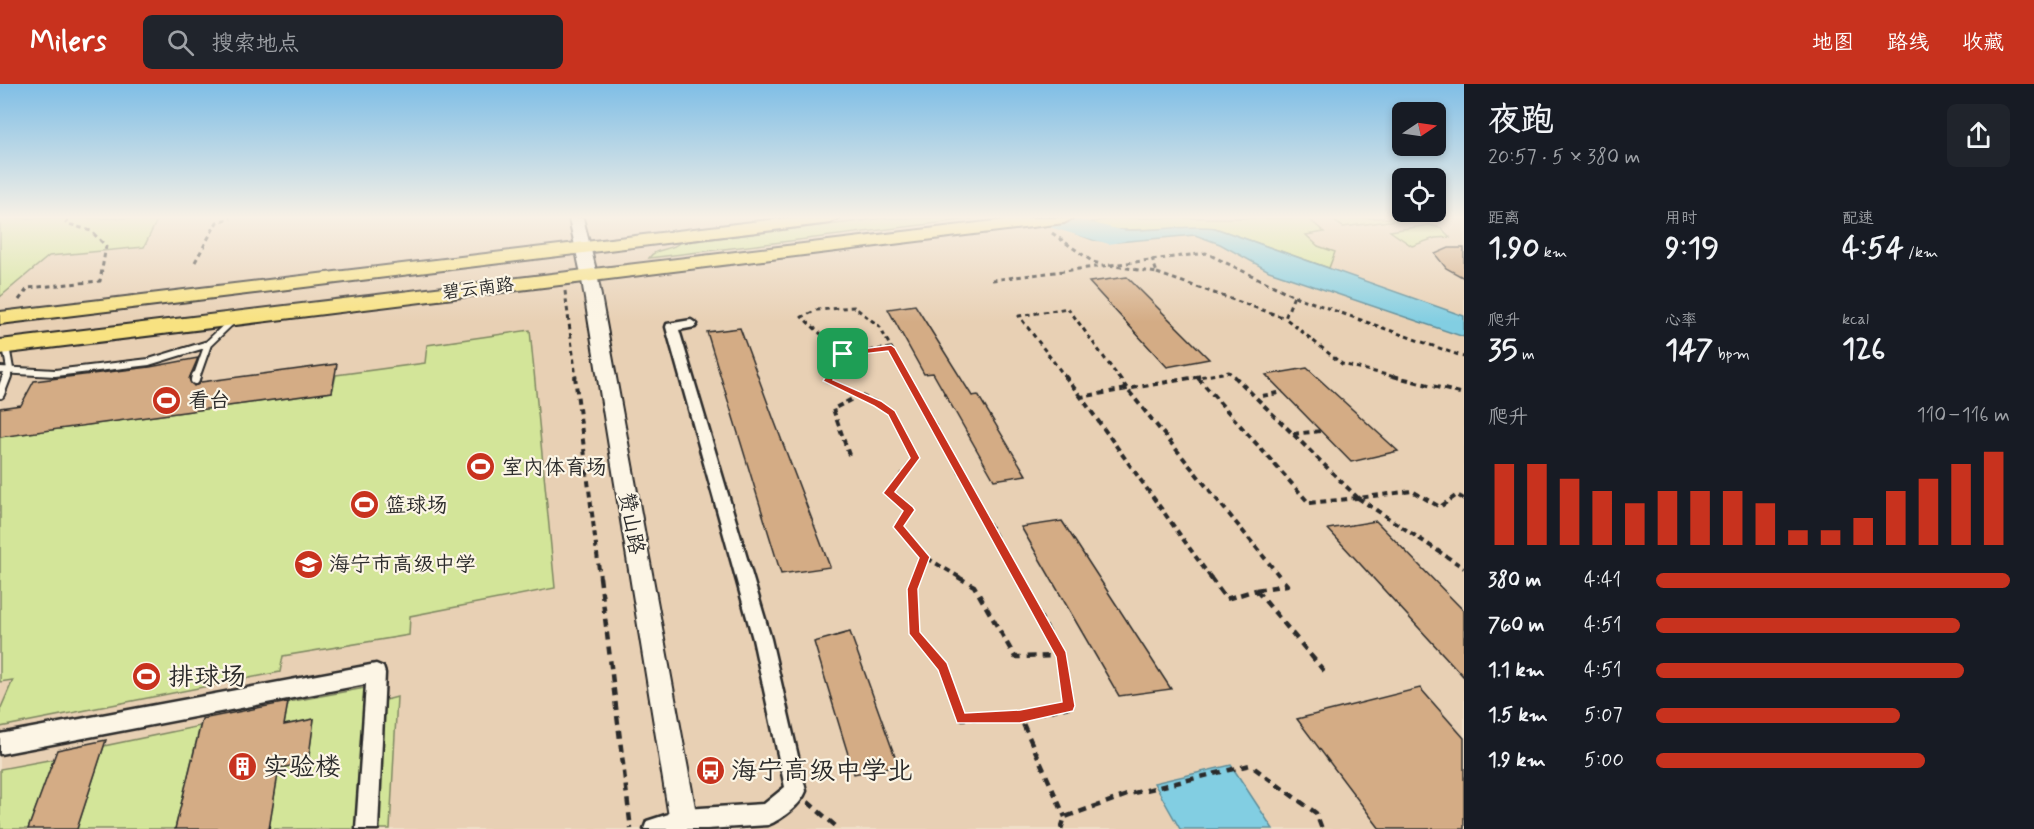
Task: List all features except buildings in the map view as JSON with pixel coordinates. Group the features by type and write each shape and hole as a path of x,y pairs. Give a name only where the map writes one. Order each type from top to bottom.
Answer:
{"main road":[{"name":"碧云南路","path":"5,317 544,253"},
{"name":"碧云南路","path":"3,346 773,253"}],"street":[{"name":"赞山路","path":"585,253 685,824"},
{"path":"655,829 768,814 796,791 762,639 672,327 691,324"},
{"path":"0,744 376,673 368,829"}],"lane":[{"path":"0,370 55,373 140,363 208,344 237,318"},
{"path":"195,380 208,344"},
{"path":"0,394 10,369 3,346"}],"path":[{"path":"5,317 28,288 100,281 105,253"},
{"path":"195,262 200,253"},
{"path":"1081,253 1094,262 1157,273 1285,318 1342,364 1464,394"},
{"path":"992,280 1206,253 1294,296 1464,357"},
{"path":"1152,258 1157,273"},
{"path":"560,284 566,293 631,829"},
{"path":"1285,318 1294,296"},
{"path":"891,348 843,354 802,317 817,310 854,307 879,326 1062,656 1069,706 1020,717 961,719 943,667 914,634 912,589 925,557"},
{"path":"1068,308 1127,389 1287,585 1256,590 1226,599 1081,397 1019,316 1068,308"},
{"path":"843,354 828,381 878,403 892,413 915,458 888,493 909,510 898,527 925,557 974,586 1015,657 1062,656"},
{"path":"1081,397 1229,372 1358,498 1464,568"},
{"path":"1198,378 1309,503 1412,492 1440,507 1457,495 1464,499"},
{"path":"1262,396 1283,392"},
{"path":"849,455 833,410 859,396"},
{"path":"1292,434 1321,431"},
{"path":"1256,590 1324,671"},
{"path":"1020,717 1065,817 1061,829"},
{"path":"1065,817 1130,794 1251,765 1316,813 1322,829"},
{"path":"796,791 839,829"}],"shaded area":[{"path":"0,253 1464,253 1464,829 0,829"}],"green space":[{"path":"0,253 83,253 49,256 0,297"},
{"path":"655,253 692,253 649,258"},
{"path":"1286,253 1335,253 1329,268"},
{"path":"530,330 555,588 410,616 409,635 283,656 280,672 0,727 0,710 13,680 0,682 0,437 332,392 336,375 425,363 427,345"},
{"path":"376,686 375,703 397,697 390,829 269,829 279,768 308,762 314,719 284,725 288,702"},
{"path":"200,726 175,829 77,829 104,746"},
{"path":"54,759 28,829 0,829 0,769"}],"water":[{"path":"1236,253 1285,253 1464,316 1464,337 1269,271"},
{"path":"1231,765 1273,829 1180,829 1154,783"}],"place":[{"name":"看台","path":"167,400"},
{"name":"室内体育场","path":"481,467"},
{"name":"篮球场","path":"364,505"},
{"name":"海宁市高级中学","path":"308,564"},
{"name":"排球场","path":"147,676"},
{"name":"实验楼","path":"242,766"},
{"name":"海宁高级中学北","path":"710,770"}],"route":[{"path":"891,348 1015,576 1062,656 1069,706 1020,717 961,719 943,667 914,634 912,589 925,557 898,527 909,510 888,493 915,458 892,413 878,403 828,381 843,354 891,348"}]}
